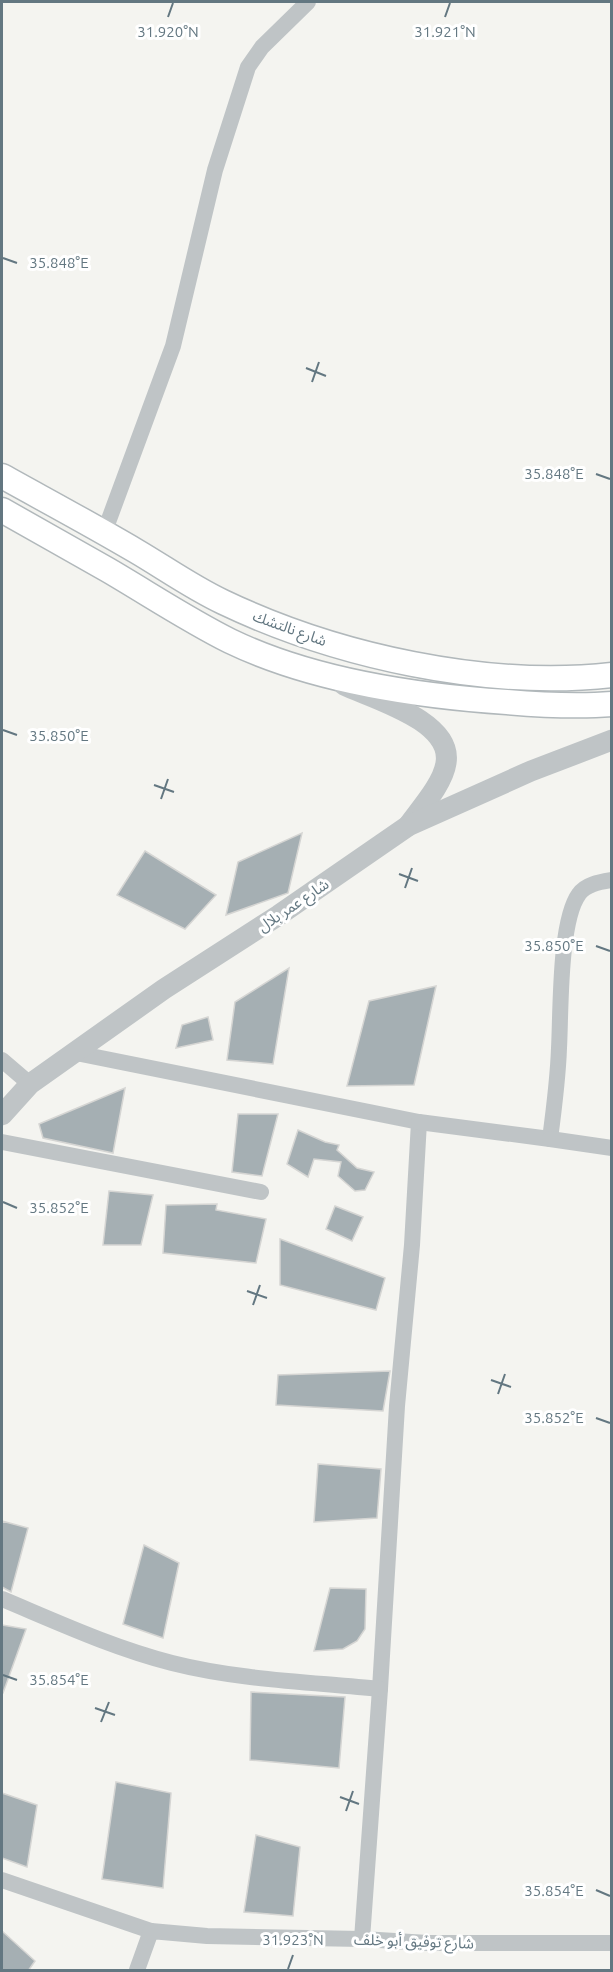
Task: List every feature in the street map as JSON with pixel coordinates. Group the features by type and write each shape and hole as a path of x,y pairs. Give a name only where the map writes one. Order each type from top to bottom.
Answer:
{"main road":[{"name":"شارع نالتشك","path":"2,476 104,532 221,601 300,634 386,658 500,676 565,678 612,675"},
{"path":"2,510 181,615 268,657 310,670 406,692 537,704 590,706 612,704"}],"street":[{"path":"104,532 173,346 215,170 248,67 269,39 308,2"},
{"path":"310,670 411,715 436,731 445,745 446,764 439,780 408,826"},
{"name":"شارع عمر بلال","path":"2,1115 30,1084 164,989 279,915 408,826 531,771 612,740"},
{"path":"550,1139 556,1089 561,992 568,923 572,906 580,893 591,885 612,880"},
{"path":"75,1053 419,1122 612,1148"},
{"path":"2,1060 30,1084"},
{"path":"362,1939 397,1406 412,1245 419,1122"},
{"path":"2,1142 261,1192"},
{"path":"2,1599 92,1637 172,1663 231,1674 380,1689"},
{"name":"شارع توفيق أبو خلف","path":"2,1880 151,1931 207,1936 362,1939 428,1943 612,1943"},
{"path":"137,1971 151,1931"}],"building":[{"path":"302,833 288,893 226,915 238,862"},
{"path":"145,851 216,895 185,929 117,895"},
{"path":"289,968 273,1064 227,1060 235,1002"},
{"path":"436,986 414,1085 347,1086 369,1001"},
{"path":"208,1017 213,1040 176,1048 182,1025"},
{"path":"125,1088 113,1153 43,1138 39,1124"},
{"path":"238,1114 278,1114 262,1176 232,1172"},
{"path":"298,1130 325,1142 339,1145 337,1150 357,1168 374,1172 365,1190 355,1191 338,1176 341,1162 314,1159 308,1177 287,1164"},
{"path":"109,1191 153,1195 141,1245 103,1245"},
{"path":"217,1204 216,1210 266,1219 256,1263 163,1253 166,1205"},
{"path":"335,1206 363,1217 352,1241 326,1229"},
{"path":"280,1239 385,1278 376,1310 280,1285"},
{"path":"390,1371 383,1411 276,1405 278,1375"},
{"path":"318,1464 381,1469 377,1518 314,1522"},
{"path":"2,1521 28,1528 11,1592 2,1587"},
{"path":"144,1545 179,1563 163,1638 123,1624"},
{"path":"330,1588 366,1589 365,1629 357,1641 343,1649 314,1651"},
{"path":"2,1625 26,1629 3,1693 2,1693"},
{"path":"251,1692 345,1697 339,1768 250,1760"},
{"path":"116,1782 171,1793 163,1888 102,1879"},
{"path":"2,1793 37,1805 27,1867 2,1858"},
{"path":"256,1835 300,1847 293,1916 244,1912"},
{"path":"2,1931 35,1961 28,1971 2,1971"}]}
